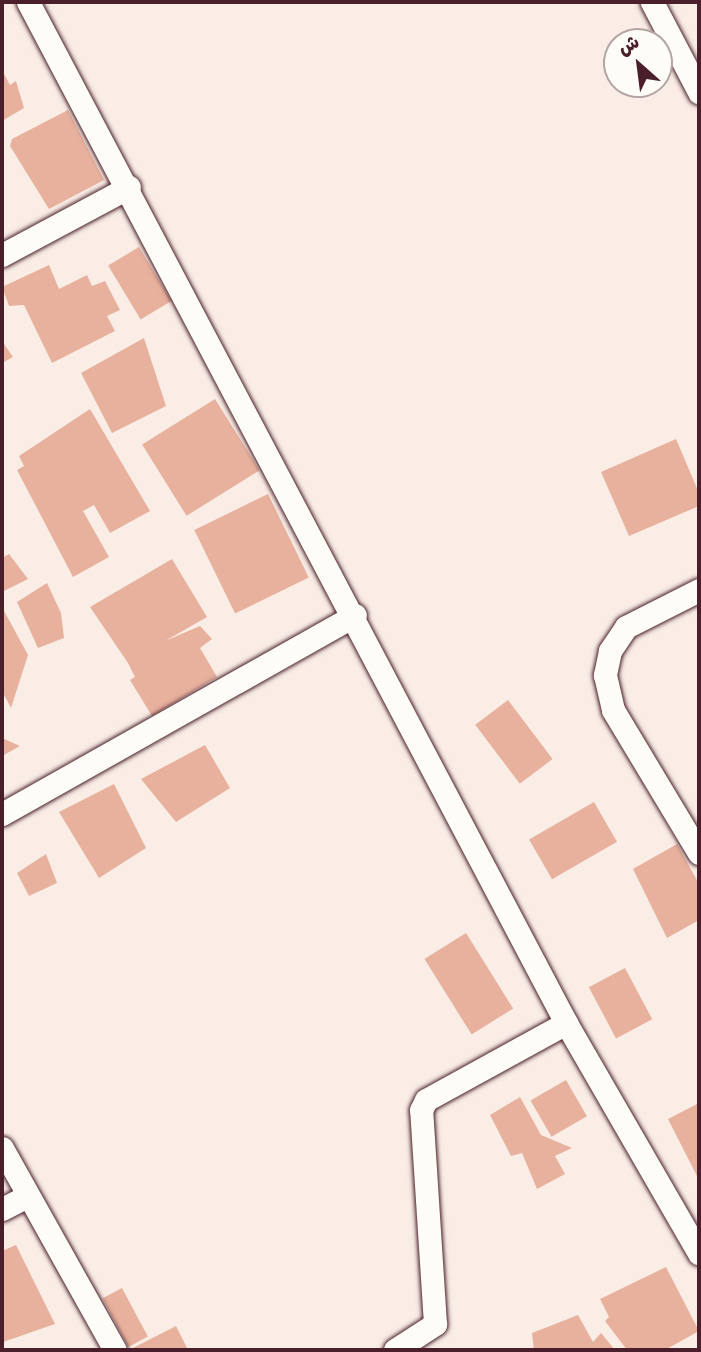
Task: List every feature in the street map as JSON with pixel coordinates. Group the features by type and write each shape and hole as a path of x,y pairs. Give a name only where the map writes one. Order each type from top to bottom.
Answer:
{"street":[{"path":"28,2 355,615 566,1023 699,1253"},
{"path":"652,2 699,92"},
{"path":"2,255 129,187"},
{"path":"699,590 625,627 610,651 605,675 613,710 699,853"},
{"path":"2,814 355,615"},
{"path":"395,1350 435,1324 421,1110 426,1100 566,1023"},
{"path":"2,1148 115,1350"},
{"path":"2,1209 27,1196"}],"building":[{"path":"2,70 10,85 16,81 24,108 2,121"},
{"path":"68,110 104,180 49,209 10,146 12,139"},
{"path":"139,247 171,301 141,320 108,266"},
{"path":"49,265 59,289 87,275 92,286 105,281 120,310 107,316 115,331 52,363 24,305 9,306 2,287"},
{"path":"144,338 166,406 112,433 81,373"},
{"path":"2,341 13,357 2,363"},
{"path":"215,399 260,470 187,516 142,445"},
{"path":"90,409 150,511 110,533 94,505 83,511 109,557 73,577 17,470 24,466 19,456"},
{"path":"676,439 699,493 699,506 629,536 601,472"},
{"path":"268,494 309,578 235,614 194,530"},
{"path":"9,554 28,579 2,592 2,558"},
{"path":"172,559 207,617 165,641 200,626 212,639 200,648 217,677 152,716 130,680 135,677 128,663 90,607"},
{"path":"47,583 61,613 64,638 38,648 17,602"},
{"path":"2,607 28,655 11,708 2,691"},
{"path":"508,700 553,759 520,784 475,725"},
{"path":"2,738 20,746 2,756"},
{"path":"205,745 230,788 176,822 141,779"},
{"path":"114,784 146,848 99,878 59,812"},
{"path":"594,802 617,842 552,879 529,840"},
{"path":"677,844 699,884 699,920 667,938 633,869"},
{"path":"46,854 57,883 29,896 17,873"},
{"path":"466,933 513,1008 472,1034 424,959"},
{"path":"625,968 652,1019 616,1038 589,987"},
{"path":"566,1080 587,1116 551,1137 530,1100"},
{"path":"520,1097 541,1135 572,1148 555,1156 565,1174 537,1189 522,1153 511,1156 490,1115"},
{"path":"699,1103 699,1180 668,1119"},
{"path":"16,1245 55,1324 3,1342 2,1251"},
{"path":"666,1267 699,1331 665,1350 627,1350 605,1321 609,1317 600,1299"},
{"path":"122,1288 148,1337 128,1347 103,1298"},
{"path":"578,1315 593,1342 601,1333 615,1350 534,1350 532,1333"},
{"path":"176,1326 188,1350 129,1350"}]}
